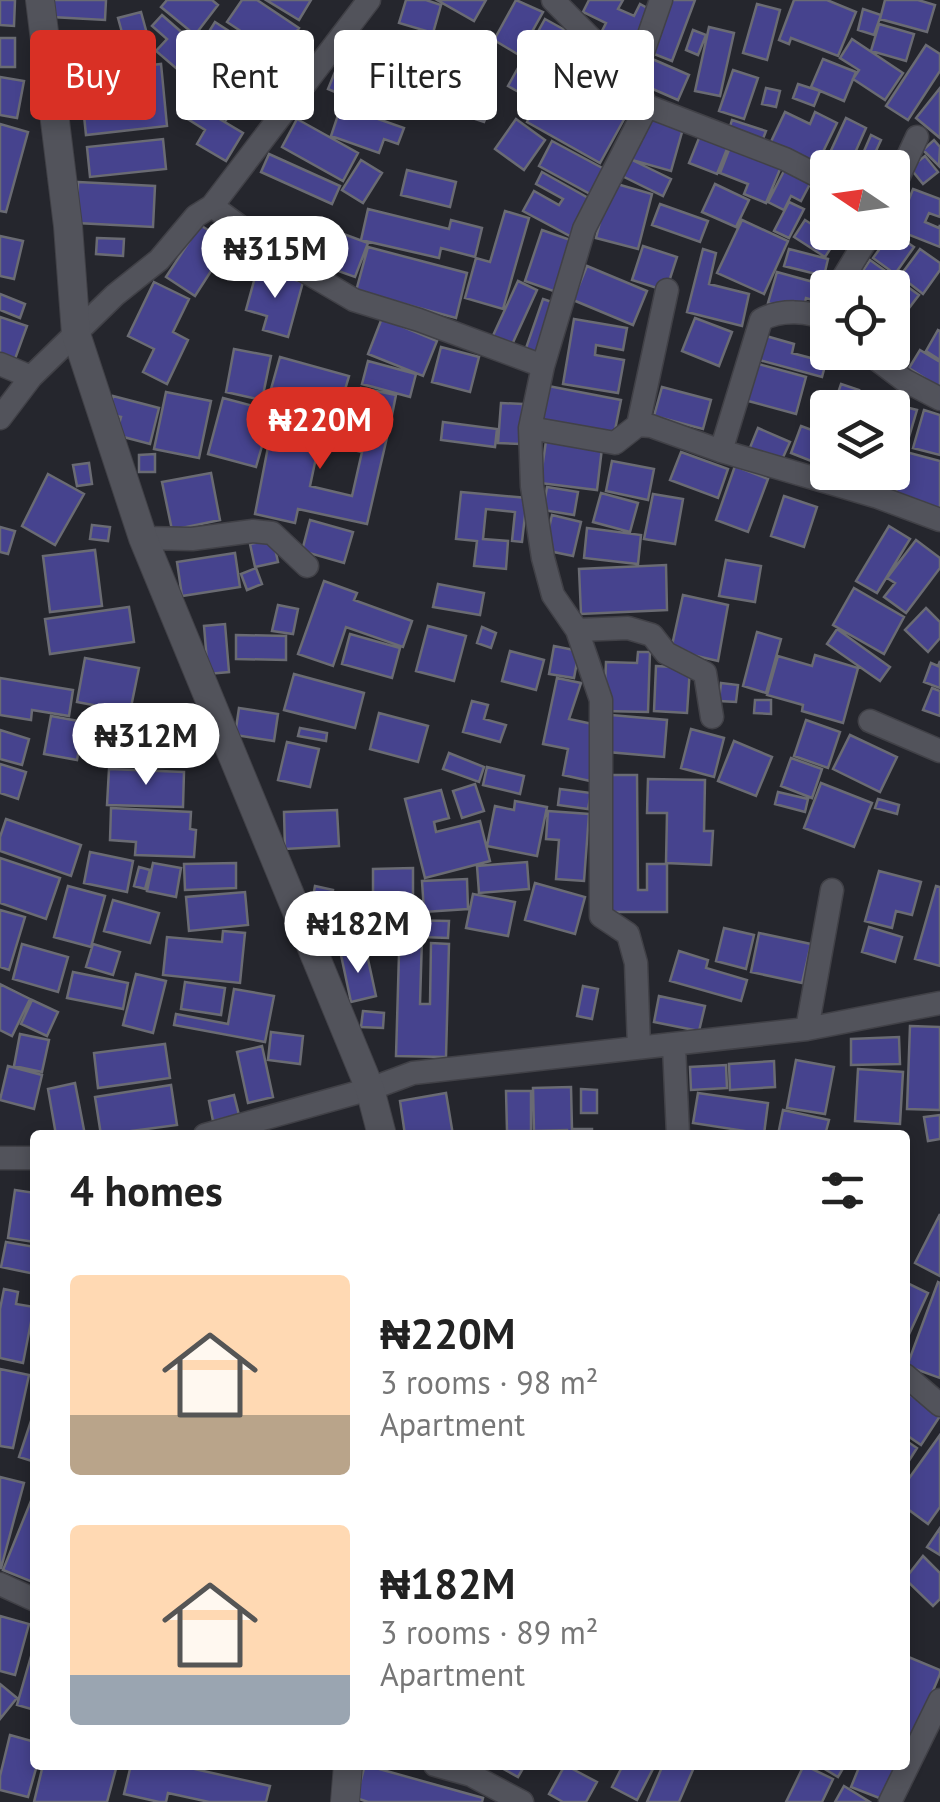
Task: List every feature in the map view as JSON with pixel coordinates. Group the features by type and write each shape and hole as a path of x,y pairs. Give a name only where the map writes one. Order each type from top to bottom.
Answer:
{"street":[{"path":"40,0 68,226 76,334 143,538 370,1089 381,1130"},
{"path":"0,418 31,377 115,294 159,260 196,216 212,206 370,0"},
{"path":"554,0 584,30"},
{"path":"650,30 661,0"},
{"path":"654,109 810,172"},
{"path":"639,1046 636,963 628,934 602,916 601,700 576,630 553,595 540,549 530,428 584,230 640,120"},
{"path":"910,152 917,137"},
{"path":"212,206 284,259 354,300 544,366"},
{"path":"638,425 667,290"},
{"path":"721,451 762,320 776,313 810,313"},
{"path":"0,364 31,377"},
{"path":"891,370 940,399"},
{"path":"530,428 615,442 638,425 651,426 940,520"},
{"path":"143,538 272,533 307,566"},
{"path":"576,630 628,628 652,634 666,653 705,674 712,717"},
{"path":"870,721 940,751"},
{"path":"807,1029 832,890"},
{"path":"223,1130 370,1089 414,1072 807,1029 940,1003"},
{"path":"674,1046 678,1130"},
{"path":"0,1158 30,1158"},
{"path":"910,1379 940,1405"},
{"path":"0,1584 30,1598"},
{"path":"910,1761 940,1700"},
{"path":"344,1802 347,1770"},
{"path":"473,1770 522,1802"},
{"path":"890,1802 906,1770"}],"building":[{"path":"0,0 15,0 14,26 0,25"},
{"path":"53,0 106,0 105,20 52,17"},
{"path":"167,0 212,0 218,5 199,30 189,30 161,7"},
{"path":"242,0 257,0 299,28 239,30 227,22"},
{"path":"266,0 311,0 299,20"},
{"path":"406,0 441,5 434,30 399,23"},
{"path":"437,0 486,0 474,21"},
{"path":"516,0 543,12 533,30 517,30 517,54 497,42 497,35"},
{"path":"589,0 623,0 618,9 634,16 640,4 649,9 639,30 602,30 606,23 583,12"},
{"path":"668,0 695,0 672,61 654,54 654,38"},
{"path":"794,0 827,0 856,12 838,56 791,38 789,44 779,40"},
{"path":"885,0 918,0 935,5 927,32 880,19"},
{"path":"757,4 780,10 767,60 743,53"},
{"path":"863,9 881,15 874,35 858,30"},
{"path":"141,12 146,30 121,30 118,18"},
{"path":"162,15 179,30 176,30 176,68 156,51 167,39 152,26"},
{"path":"545,19 565,30 539,30"},
{"path":"215,22 227,30 210,30"},
{"path":"879,24 914,34 906,61 871,51"},
{"path":"709,27 734,33 720,96 695,91"},
{"path":"693,30 706,35 698,55 686,50"},
{"path":"0,38 15,38 15,67 0,67"},
{"path":"852,39 903,73 885,100 853,79 859,70 840,58"},
{"path":"926,45 940,54 940,71 908,120 886,106"},
{"path":"823,59 856,72 844,101 811,87"},
{"path":"654,60 689,75 678,100 654,90"},
{"path":"161,64 167,126 86,135 84,120 156,120 156,65"},
{"path":"517,70 517,91 508,86"},
{"path":"733,70 758,78 744,119 719,111"},
{"path":"0,77 24,81 17,118 0,115"},
{"path":"798,84 820,91 814,106 793,98"},
{"path":"766,88 780,91 776,107 762,104"},
{"path":"940,88 940,138 916,118"},
{"path":"785,112 810,124 815,112 837,123 824,150 810,150 810,168 768,148"},
{"path":"654,117 684,125 671,171 632,160 643,120 654,120"},
{"path":"846,118 866,128 856,150 831,150"},
{"path":"516,119 545,140 524,170 495,149"},
{"path":"189,120 221,120 243,133 226,161 197,144 205,130"},
{"path":"299,120 358,153 343,181 282,147"},
{"path":"336,120 381,120 404,128 398,144 384,139 379,153 331,136"},
{"path":"528,120 624,120 600,163"},
{"path":"732,120 766,131 761,144 728,133"},
{"path":"0,124 28,132 6,212 0,211"},
{"path":"701,133 729,144 717,174 689,163"},
{"path":"871,135 881,140 876,150 864,150"},
{"path":"163,139 166,169 90,177 87,147"},
{"path":"934,140 940,147 939,166 923,150"},
{"path":"552,141 606,170 592,195 539,166"},
{"path":"732,142 783,162 766,203 744,194 748,184 720,173"},
{"path":"269,154 340,186 332,204 261,172"},
{"path":"925,156 938,172 923,184 910,168"},
{"path":"628,158 671,179 663,196 620,175"},
{"path":"361,160 382,173 363,203 342,190"},
{"path":"785,169 810,182 801,201 791,196 784,210 768,202"},
{"path":"407,170 456,182 450,207 401,195"},
{"path":"542,172 590,199 570,236 523,211 534,191 559,205 563,199 536,184"},
{"path":"78,182 155,186 153,227 77,223"},
{"path":"610,182 652,194 638,249 596,238"},
{"path":"715,184 749,200 736,227 702,212"},
{"path":"913,189 940,199 940,217 929,213 925,222 939,228 940,225 940,247 910,235"},
{"path":"789,202 804,209 789,238 774,231"},
{"path":"660,204 708,221 700,242 652,225"},
{"path":"368,209 449,229 451,220 482,228 475,257 441,248 439,258 361,240"},
{"path":"505,211 529,218 503,309 465,298 476,258 490,262"},
{"path":"300,218 368,243 355,277 288,253"},
{"path":"742,220 788,241 764,294 717,273"},
{"path":"805,220 810,223 810,247 794,237"},
{"path":"200,225 229,243 195,296 166,277"},
{"path":"542,230 576,242 559,293 525,281"},
{"path":"0,236 23,241 14,279 0,276"},
{"path":"97,238 124,239 123,256 96,254"},
{"path":"910,244 914,247 898,270 890,270 873,258 879,250 910,250"},
{"path":"643,246 677,257 666,291 632,280"},
{"path":"368,247 467,273 456,318 356,291"},
{"path":"703,249 716,253 709,284 749,294 742,326 687,312"},
{"path":"789,249 828,259 825,270 810,272 784,266"},
{"path":"920,249 940,263 940,270 923,294 910,284 910,270 904,270"},
{"path":"870,260 884,270 863,270"},
{"path":"587,266 647,291 633,325 573,300"},
{"path":"257,270 303,282 288,337 263,330 267,316 246,310"},
{"path":"777,272 810,281 810,299 806,298 802,313 768,303"},
{"path":"518,281 537,290 510,349 491,340"},
{"path":"154,282 189,299 173,332 188,340 167,384 143,372 154,349 128,336"},
{"path":"910,289 919,295 910,307"},
{"path":"0,294 25,304 20,318 0,310"},
{"path":"543,299 558,304 540,356 525,351"},
{"path":"0,317 27,326 15,359 0,354"},
{"path":"382,318 437,341 423,376 368,354"},
{"path":"695,318 732,332 719,366 682,351"},
{"path":"574,319 627,328 623,350 596,345 595,355 624,360 618,393 563,384"},
{"path":"940,331 940,360 926,351"},
{"path":"766,336 794,344 792,353 810,358 810,370 824,370 822,377 759,360"},
{"path":"441,347 479,357 470,392 432,382"},
{"path":"234,349 271,356 262,400 226,392"},
{"path":"920,350 940,362 940,388 910,369"},
{"path":"280,357 349,376 342,400 305,390 303,397 271,389"},
{"path":"368,361 416,374 410,397 362,384"},
{"path":"751,362 806,377 796,414 741,399"},
{"path":"543,385 621,400 614,435 536,421"},
{"path":"662,387 711,400 703,429 654,416"},
{"path":"361,388 396,395 390,425 356,419"},
{"path":"166,392 211,401 199,458 154,449"},
{"path":"113,396 159,408 150,444 116,435 121,417 108,414"},
{"path":"223,398 272,411 256,467 208,454"},
{"path":"501,403 523,404 521,444 498,443"},
{"path":"910,408 917,410 910,434"},
{"path":"924,410 940,415 940,455 913,448"},
{"path":"295,411 388,433 367,524 298,509 295,523 255,514 269,442 317,453 310,486 352,496 362,452 290,435"},
{"path":"272,414 285,415 284,436 271,435"},
{"path":"443,422 497,429 495,447 441,440"},
{"path":"801,426 810,429 810,460 791,453"},
{"path":"758,428 790,442 780,464 749,450"},
{"path":"546,441 602,448 597,490 540,483"},
{"path":"681,452 728,469 718,498 670,480"},
{"path":"910,453 940,461 940,512 894,499 896,490 910,490"},
{"path":"155,454 155,472 139,472 139,455"},
{"path":"612,461 654,469 648,500 606,491"},
{"path":"89,463 92,484 77,486 73,465"},
{"path":"735,466 768,479 748,532 716,520"},
{"path":"211,473 220,520 172,530 162,482"},
{"path":"48,474 84,494 55,545 22,526"},
{"path":"547,487 578,492 574,515 543,510"},
{"path":"461,492 527,498 522,542 512,541 515,512 486,509 483,539 508,541 506,569 474,566 477,541 456,539"},
{"path":"601,493 638,503 630,532 593,522"},
{"path":"653,494 683,499 675,544 644,539"},
{"path":"784,496 817,507 804,547 771,536"},
{"path":"552,515 581,522 573,556 544,550"},
{"path":"310,520 353,532 344,563 302,551"},
{"path":"92,525 110,527 108,541 90,539"},
{"path":"889,526 910,539 877,593 856,581"},
{"path":"0,527 15,531 8,554 0,552"},
{"path":"587,528 641,535 638,564 584,558"},
{"path":"273,539 278,562 255,567 250,544"},
{"path":"916,540 940,558 940,568 906,613 884,597 895,583 887,578"},
{"path":"95,550 102,606 50,612 43,556"},
{"path":"235,553 240,587 182,596 177,562"},
{"path":"726,560 761,566 755,602 719,596"},
{"path":"666,565 667,610 581,614 579,569"},
{"path":"256,568 262,584 247,590 241,574"},
{"path":"324,581 357,593 354,600 412,621 403,647 346,627 333,666 298,654"},
{"path":"438,584 484,593 480,615 433,607"},
{"path":"854,588 904,617 884,654 833,625"},
{"path":"683,595 728,605 718,661 671,650"},
{"path":"278,605 298,609 293,634 272,631"},
{"path":"129,607 134,642 50,654 45,619"},
{"path":"926,608 940,622 940,638 928,652 905,630"},
{"path":"225,624 229,672 208,674 204,626"},
{"path":"428,626 466,636 454,681 416,671"},
{"path":"482,627 496,633 491,648 477,643"},
{"path":"837,629 890,667 880,681 827,644"},
{"path":"757,632 781,639 766,693 743,686"},
{"path":"350,634 400,648 392,678 342,664"},
{"path":"236,635 286,636 286,660 236,659"},
{"path":"554,646 579,651 574,678 549,674"},
{"path":"510,651 544,660 536,690 502,681"},
{"path":"638,652 650,652 648,712 604,711 606,662 637,663"},
{"path":"815,655 858,668 843,723 802,711 803,705 767,695 778,656 812,666"},
{"path":"85,658 139,668 130,712 77,702"},
{"path":"940,661 940,688 924,682 931,663 938,666"},
{"path":"656,666 690,668 687,713 654,711"},
{"path":"294,674 364,693 355,728 284,710"},
{"path":"0,678 73,690 69,716 32,710 31,720 0,715"},
{"path":"557,678 581,683 569,719 602,726 590,781 563,775 568,749 543,744"},
{"path":"721,683 738,685 736,702 719,701"},
{"path":"932,688 940,691 940,716 923,710"},
{"path":"755,700 771,700 771,714 754,713"},
{"path":"472,701 488,705 484,719 506,725 500,742 463,732"},
{"path":"239,708 278,714 274,741 235,735"},
{"path":"379,713 428,726 418,762 370,749"},
{"path":"189,714 190,766 140,768 138,715"},
{"path":"611,715 667,720 664,757 608,752"},
{"path":"51,716 84,722 77,760 44,754"},
{"path":"118,716 133,716 133,731 118,730"},
{"path":"806,720 840,732 828,768 794,756"},
{"path":"300,728 327,733 326,741 298,736"},
{"path":"691,729 724,738 714,777 681,768"},
{"path":"0,730 29,739 22,765 0,759"},
{"path":"850,735 897,757 880,792 833,769"},
{"path":"734,741 772,757 756,796 718,781"},
{"path":"287,742 319,749 310,787 278,780"},
{"path":"449,753 484,767 479,782 443,769"},
{"path":"791,758 822,769 812,798 781,786"},
{"path":"0,764 26,772 18,799 0,793"},
{"path":"487,767 524,776 520,794 483,785"},
{"path":"109,769 184,772 183,807 107,805"},
{"path":"608,775 637,775 638,890 647,890 647,864 667,864 667,912 608,912"},
{"path":"648,779 705,780 704,831 713,831 711,865 666,863 667,813 647,813"},
{"path":"821,783 872,803 854,847 804,828"},
{"path":"475,784 484,811 462,818 453,791"},
{"path":"560,789 591,793 588,809 558,805"},
{"path":"441,790 449,818 434,822 436,832 480,821 490,861 425,878 405,799"},
{"path":"778,792 808,799 805,812 775,804"},
{"path":"878,799 899,805 897,814 875,808"},
{"path":"515,801 547,807 537,856 487,846 495,806 514,810"},
{"path":"111,808 191,812 190,829 196,830 194,857 135,855 136,842 110,840"},
{"path":"337,810 339,846 285,849 284,812"},
{"path":"548,811 589,814 584,881 556,879 559,840 546,839"},
{"path":"6,819 81,845 71,876 0,851"},
{"path":"90,852 133,861 127,892 84,883"},
{"path":"0,858 60,878 46,919 0,903"},
{"path":"527,862 529,889 479,893 477,866"},
{"path":"153,863 181,868 176,897 147,891"},
{"path":"236,863 236,888 185,890 184,864"},
{"path":"139,867 150,870 145,889 134,886"},
{"path":"413,868 413,911 373,912 373,869"},
{"path":"879,871 921,882 912,915 896,911 892,928 865,921"},
{"path":"467,879 468,909 424,912 422,881"},
{"path":"535,883 585,897 575,934 525,920"},
{"path":"68,886 105,896 91,947 54,937"},
{"path":"315,886 333,890 331,903 345,905 342,925 309,918"},
{"path":"936,886 940,887 940,966 915,959"},
{"path":"245,892 248,925 189,931 186,897"},
{"path":"473,894 515,902 508,936 466,928"},
{"path":"113,900 159,913 150,943 104,931"},
{"path":"0,910 25,917 9,970 0,967"},
{"path":"400,920 449,921 448,938 422,937 420,1004 430,1004 431,943 449,944 446,1057 396,1056"},
{"path":"869,927 902,937 895,962 862,952"},
{"path":"724,928 754,935 746,969 716,961"},
{"path":"223,931 245,933 240,983 163,975 167,937 222,942"},
{"path":"759,933 811,944 802,983 751,972"},
{"path":"22,944 68,957 58,992 13,979"},
{"path":"93,944 120,952 113,975 86,967"},
{"path":"366,950 376,996 351,1002 341,955"},
{"path":"679,951 708,960 706,968 747,980 741,1001 670,981"},
{"path":"73,972 128,983 123,1009 67,998"},
{"path":"136,974 166,981 153,1033 123,1025"},
{"path":"185,982 225,988 221,1015 181,1009"},
{"path":"0,984 30,999 12,1036 0,1030"},
{"path":"583,986 598,989 592,1019 577,1016"},
{"path":"234,989 274,996 265,1042 174,1025 176,1014 228,1024"},
{"path":"659,996 705,1006 699,1031 654,1022"},
{"path":"32,1000 58,1012 47,1036 21,1024"},
{"path":"363,1011 384,1013 383,1028 361,1027"},
{"path":"910,1026 940,1027 940,1110 907,1109"},
{"path":"271,1032 303,1036 300,1064 268,1060"},
{"path":"20,1034 49,1040 42,1072 14,1066"},
{"path":"899,1037 900,1064 851,1065 851,1039"},
{"path":"165,1044 170,1078 98,1088 94,1053"},
{"path":"262,1046 273,1097 248,1103 237,1052"},
{"path":"796,1060 834,1067 825,1114 787,1108"},
{"path":"774,1061 775,1087 730,1090 729,1064"},
{"path":"726,1065 727,1088 691,1090 690,1067"},
{"path":"8,1066 42,1075 34,1109 0,1100"},
{"path":"858,1069 903,1072 900,1124 855,1121"},
{"path":"75,1083 84,1130 55,1130 48,1089"},
{"path":"171,1085 177,1125 100,1130 95,1097"},
{"path":"571,1087 572,1129 592,1130 534,1130 533,1088"},
{"path":"581,1089 597,1090 597,1113 581,1113"},
{"path":"506,1091 531,1091 531,1130 507,1130"},
{"path":"446,1093 452,1130 404,1130 400,1101"},
{"path":"698,1093 768,1103 765,1130 693,1123"},
{"path":"234,1095 239,1115 213,1121 209,1101"},
{"path":"783,1110 829,1120 826,1130 779,1130"},
{"path":"940,1115 940,1139 928,1141 924,1117"},
{"path":"15,1190 30,1192 30,1241 8,1238"},
{"path":"940,1214 940,1276 915,1263"},
{"path":"6,1242 30,1246 30,1273 1,1267"},
{"path":"938,1282 940,1378 910,1367"},
{"path":"910,1284 928,1293 910,1332"},
{"path":"4,1289 18,1292 16,1304 30,1306 23,1363 0,1358"},
{"path":"0,1369 29,1375 13,1448 0,1446"},
{"path":"910,1395 940,1416 921,1445 910,1437"},
{"path":"30,1424 30,1460 19,1457"},
{"path":"940,1435 940,1507 928,1524 910,1511 910,1477"},
{"path":"0,1477 24,1483 1,1568 0,1568"},
{"path":"30,1503 30,1581 3,1570"},
{"path":"940,1528 940,1555 927,1547"},
{"path":"923,1556 940,1573 940,1599 933,1606 910,1584 910,1573"},
{"path":"0,1616 29,1624 15,1675 0,1671"},
{"path":"910,1658 940,1670 910,1746"},
{"path":"30,1660 30,1709 17,1705"},
{"path":"0,1684 17,1698 0,1719"},
{"path":"10,1735 30,1741 30,1770 36,1770 28,1797 0,1790"},
{"path":"42,1770 116,1770 107,1802 34,1802"},
{"path":"130,1770 199,1770 270,1786 266,1802 209,1802 168,1793 166,1802 159,1802 124,1794"},
{"path":"364,1770 383,1770 483,1798 482,1802 368,1802 356,1798"},
{"path":"562,1770 574,1770 597,1782 586,1802 563,1802 549,1794"},
{"path":"620,1770 652,1770 637,1800 612,1787"},
{"path":"661,1770 693,1770 679,1802 647,1802"},
{"path":"802,1770 814,1770 833,1779 822,1802 786,1802"},
{"path":"858,1770 900,1770 887,1801 851,1787"},
{"path":"844,1786 870,1802 835,1802"}]}
